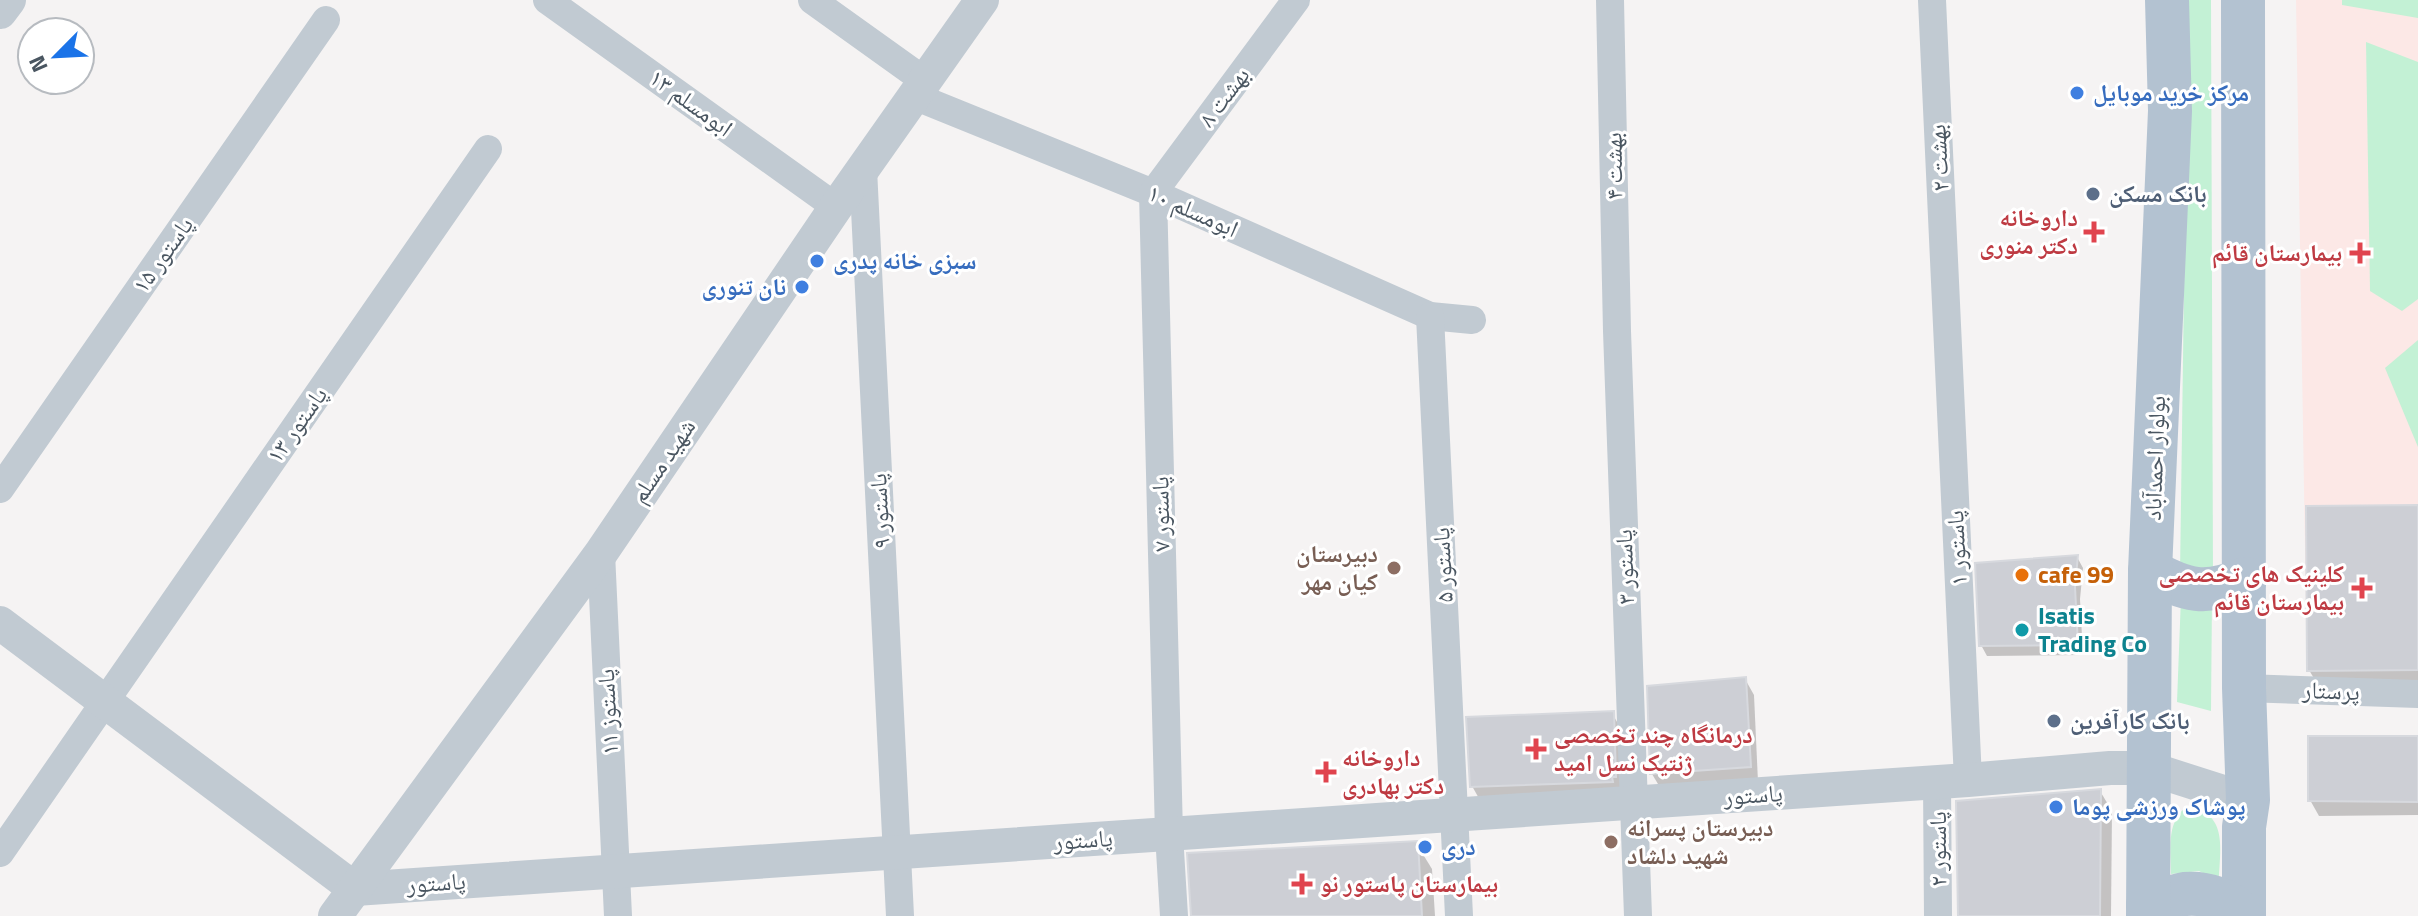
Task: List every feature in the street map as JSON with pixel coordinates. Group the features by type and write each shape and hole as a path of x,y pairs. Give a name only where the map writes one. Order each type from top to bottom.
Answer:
{"main road":[{"name":"بولوار احمدآباد","path":"2148,911 2150,571 2170,111 2167,0"},
{"path":"2243,0 2244,688 2248,800 2244,827 2243,916"},
{"path":"2150,571 2173,584 2196,591 2223,588 2245,579"},
{"path":"2148,911 2185,894 2208,895 2236,907 2243,916"}],"street":[{"path":"0,12 9,0"},
{"name":"ابومسلم ۱۳","path":"547,0 836,207"},
{"name":"ابومسلم ۱۰","path":"812,0 920,88 1430,316 1472,320"},
{"name":"شهید مسلم","path":"335,916 355,902 601,553 836,207 982,0"},
{"name":"بهشت ۸","path":"1153,193 1296,0"},
{"name":"بهشت ۴","path":"1610,0 1617,331"},
{"name":"بهشت ۲","path":"1932,0 1946,316"},
{"name":"پاستور ۱۵","path":"0,489 326,20"},
{"name":"پاستور ۱۳","path":"0,853 488,149"},
{"name":"پاستور ۹","path":"863,169 900,916"},
{"name":"پاستور ۷","path":"1153,193 1169,834 1174,916"},
{"name":"پاستور ۵","path":"1430,316 1459,916"},
{"name":"پاستور ۱","path":"1946,316 1953,781"},
{"name":"پاستور ۳","path":"1617,331 1638,916"},
{"name":"پاستوز ۱۱","path":"601,553 618,916"},
{"path":"0,623 107,701 355,902"},
{"name":"پرستار","path":"2244,688 2418,694"},
{"name":"پاستور","path":"355,902 615,871 2110,768 2148,768 2248,800"},
{"name":"پاستور ۲","path":"1938,916 1953,781"}],"shaded area":[{"name":"بیمارستان قائم","path":"2296,0 2418,0 2418,670 2307,671"}],"green space":[{"path":"2188,0 2211,0 2213,577 2180,575"},
{"path":"2342,0 2418,0 2418,18 2342,5"},
{"path":"2366,42 2418,62 2418,299 2402,311 2370,291"},
{"path":"2418,340 2418,447 2385,368"},
{"path":"2181,597 2212,597 2211,711 2177,702"},
{"path":"2185,808 2199,810 2215,824 2220,844 2219,881 2199,871 2171,874 2172,830"}],"building":[{"name":"کلینیک های تخصصی بیمارستان قائم","path":"2418,505 2418,670 2307,671 2306,506"},
{"path":"2078,555 2075,587 2078,645 1979,646 1975,563"},
{"path":"1746,677 1751,767 1650,774 1647,686"},
{"name":"درمانگاه چند تخصصی ژنتیک نسل امید","path":"1614,711 1616,777 1612,777 1613,782 1470,787 1466,717"},
{"path":"2308,736 2418,736 2418,802 2308,801"},
{"path":"2101,789 2100,916 1958,916 1956,801"},
{"name":"بیمارستان پاستور نو","path":"1418,841 1422,916 1191,916 1187,853"}],"place":[{"name":"مرکز خرید موبایل","path":"2077,93"},
{"name":"بانک مسکن","path":"2093,194"},
{"name":"داروخانه دکتر منوری","path":"2094,232"},
{"name":"بیمارستان قائم","path":"2360,253"},
{"name":"سبزی خانه پدری","path":"817,261"},
{"name":"نان تنوری","path":"802,287"},
{"name":"دبیرستان کیان مهر","path":"1394,568"},
{"name":"cafe 99","path":"2022,575"},
{"name":"کلینیک های تخصصی بیمارستان قائم","path":"2362,588"},
{"name":"Isatis Trading Co","path":"2022,630"},
{"name":"بانک کارآفرین","path":"2054,721"},
{"name":"درمانگاه چند تخصصی ژنتیک نسل امید","path":"1536,749"},
{"name":"داروخانه دکتر بهادری","path":"1326,772"},
{"name":"پوشاک ورزشی پوما","path":"2056,807"},
{"name":"دبیرستان پسرانه شهید دلشاد","path":"1611,842"},
{"name":"دری","path":"1425,847"},
{"name":"بیمارستان پاستور نو","path":"1302,884"}]}
